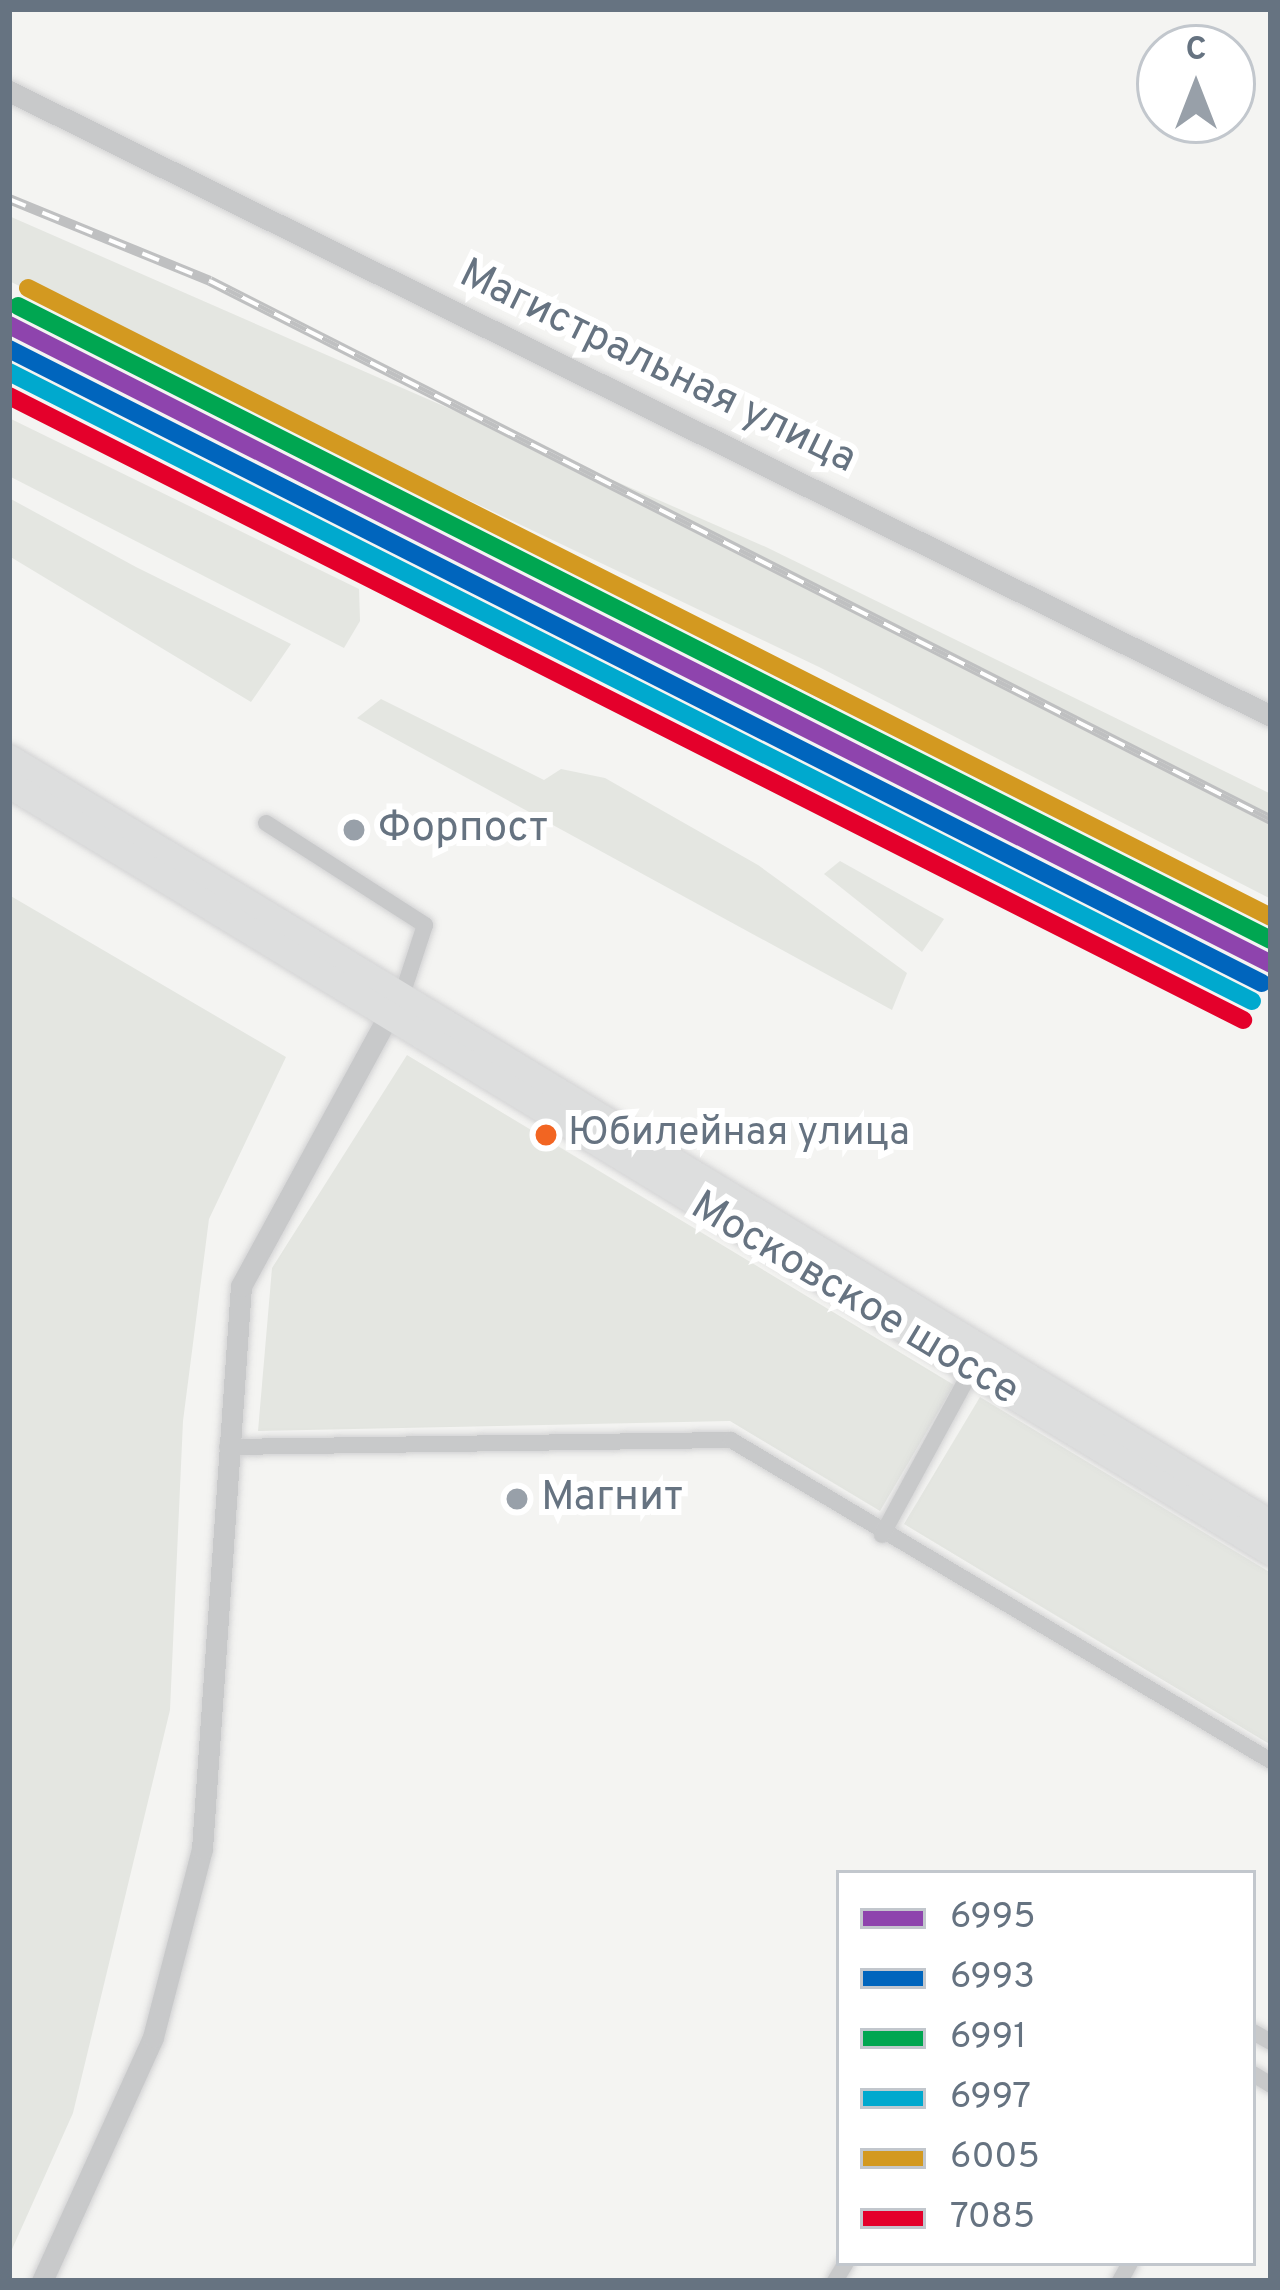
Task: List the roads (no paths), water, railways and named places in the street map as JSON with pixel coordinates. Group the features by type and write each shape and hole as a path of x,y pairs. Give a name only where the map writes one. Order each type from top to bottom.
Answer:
{"main road":[{"name":"Московское шоссе","path":"9,758 971,1371 1271,1552"},
{"name":"Московское шоссе","path":"9,784 397,1001 1271,1524"}],"street":[{"name":"Магистральная улица","path":"9,91 1271,716"},
{"path":"42,2281 178,1961 215,1754 226,1447 250,1259 397,1001 425,925 266,823"},
{"path":"882,1534 971,1371"},
{"path":"226,1447 731,1440 882,1534 1271,1761"}],"railway":[{"path":"9,199 210,281 1271,820"}],"place":[{"name":"Форпост","path":"354,830"},
{"name":"Юбилейная улица","path":"546,1135"},
{"name":"Магнит","path":"517,1499"}]}
